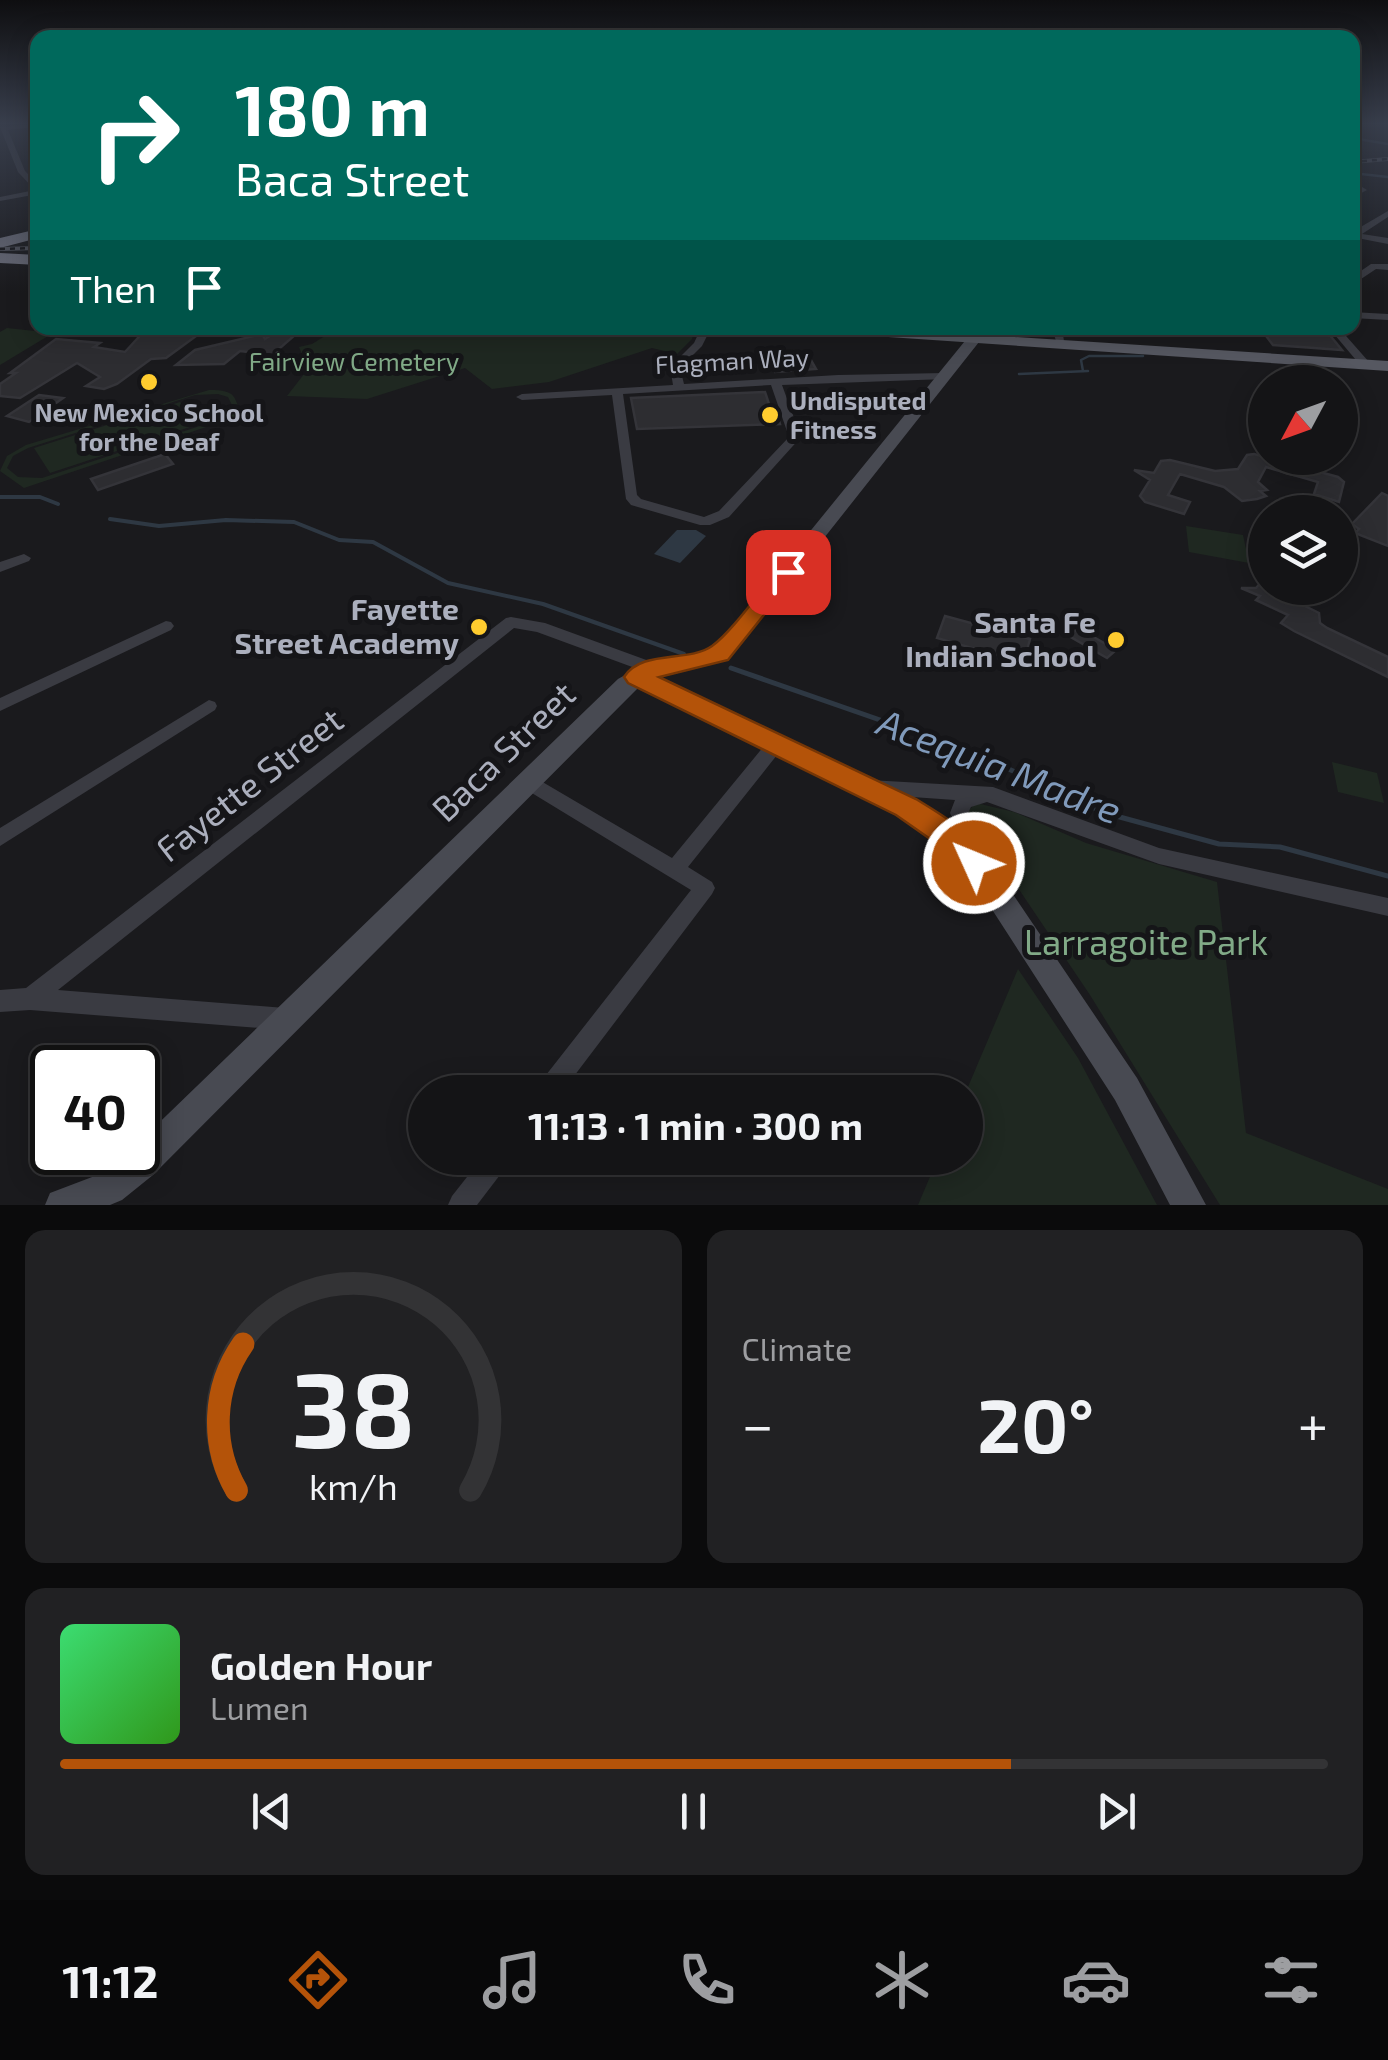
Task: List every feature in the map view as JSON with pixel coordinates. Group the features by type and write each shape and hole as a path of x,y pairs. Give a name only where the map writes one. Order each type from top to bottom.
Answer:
{"highway":[{"path":"0,238 30,230"},
{"path":"0,258 30,260"}],"main road":[{"path":"1020,335 1388,363"},
{"path":"1080,335 1362,361"}],"street":[{"path":"0,199 30,193"},
{"path":"1360,231 1386,216"},
{"path":"1360,235 1388,241"},
{"path":"1360,276 1374,266 1388,267"},
{"path":"1360,315 1388,317"},
{"path":"679,387 675,368 702,335"},
{"path":"654,670 707,659 727,647 978,335"},
{"path":"1340,335 1362,361"},
{"name":"Flagman Way","path":"522,397 833,378 945,376"},
{"path":"617,391 631,496 636,502 705,522 724,514 795,438 776,381"},
{"path":"0,567 24,558"},
{"name":"Fayette Street","path":"30,999 511,622 540,627 654,670"},
{"path":"0,705 166,626"},
{"path":"654,670 775,745 906,807 943,832 992,886 1126,1089 1189,1205"},
{"name":"Baca Street","path":"62,1205 92,1197 123,1179 528,782 654,670"},
{"path":"0,838 209,706"},
{"path":"674,870 775,745"},
{"path":"528,782 705,888 560,1075"},
{"path":"866,787 994,795 1159,856 1388,907"},
{"path":"992,886 959,813 964,801 994,795"},
{"path":"0,1001 30,999 288,1019"},
{"path":"461,1205 484,1175"}],"green space":[{"path":"7,328 30,330 30,335 50,335 0,365 0,332"},
{"name":"Fairview Cemetery","path":"327,335 693,335 677,354 652,348 549,382 492,389 465,368 367,399 287,396 308,369 299,347"},
{"path":"209,390 230,393 242,415 24,488 0,471 7,456 26,445","holes":["195,395 228,397 233,407 218,420 42,478 18,477 7,468 13,456 28,448"]},
{"path":"180,402 199,424 50,473 34,448"},
{"path":"1186,526 1243,535 1248,563 1189,552"},
{"path":"1332,762 1377,773 1384,803 1338,792"},
{"name":"Larragoite Park","path":"976,803 1014,812 1086,843 1217,882 1246,1133 1388,1189 1388,1205 1220,1205 1090,995 967,812"},
{"name":"Larragoite Park","path":"1018,969 1078,1058 1157,1205 918,1205 931,1175 983,1175 983,1075 973,1075"}],"water":[{"path":"677,530 696,530 706,536 680,563 654,554"}],"building":[{"path":"141,335 197,335 166,358 151,359 104,389 86,386 100,377 77,363 20,398 0,396 0,384 16,373 10,373 56,339 100,343 94,347 125,352"},
{"path":"258,335 265,339 272,335 295,335 272,355 240,351 224,364 176,365 195,350"},
{"path":"1265,335 1330,335 1342,350 1273,345"},
{"path":"807,353 816,369 775,372 768,356"},
{"path":"765,392 780,424 637,429 631,398"},
{"path":"39,395 63,398 29,422 7,416"},
{"path":"165,454 173,464 98,490 91,479"},
{"path":"1247,455 1248,475 1262,475 1258,482 1267,490 1260,491 1265,495 1248,495 1248,500 1242,501 1224,487 1180,474 1168,495 1190,502 1184,514 1145,502 1140,496 1150,480 1134,470 1154,473 1161,461 1170,460 1215,471 1238,469"},
{"path":"1294,475 1338,477 1344,482 1341,495 1314,494 1318,482"},
{"path":"1382,493 1388,496 1388,546 1358,534 1358,518"},
{"path":"1267,605 1303,605 1319,613 1320,623 1327,628 1388,657 1388,677 1281,623 1288,615"},
{"path":"945,616 1030,639 1024,663 937,638"},
{"path":"1078,628 1116,650 1107,658 1069,636"}],"waterway":[{"path":"1083,371 1081,360 1089,356 1143,356"},
{"path":"1019,374 1088,371"},
{"name":"Acequia Madre","path":"0,497 40,497 58,504"},
{"name":"Acequia Madre","path":"110,519 159,526 226,520 294,522 339,540 373,542 448,583 543,604 684,654"},
{"name":"Acequia Madre","path":"731,668 969,751 1105,813 1219,844 1280,847 1388,876"}],"railway":[{"path":"0,249 30,248"}],"place":[{"name":"New Mexico School for the Deaf","path":"149,382"},
{"name":"Undisputed Fitness","path":"770,415"},
{"name":"Fayette Street Academy","path":"479,627"},
{"name":"Santa Fe Indian School","path":"1116,640"}],"route":[{"path":"788,572 719,654 654,668 637,677 906,807 943,832 974,863"}]}
